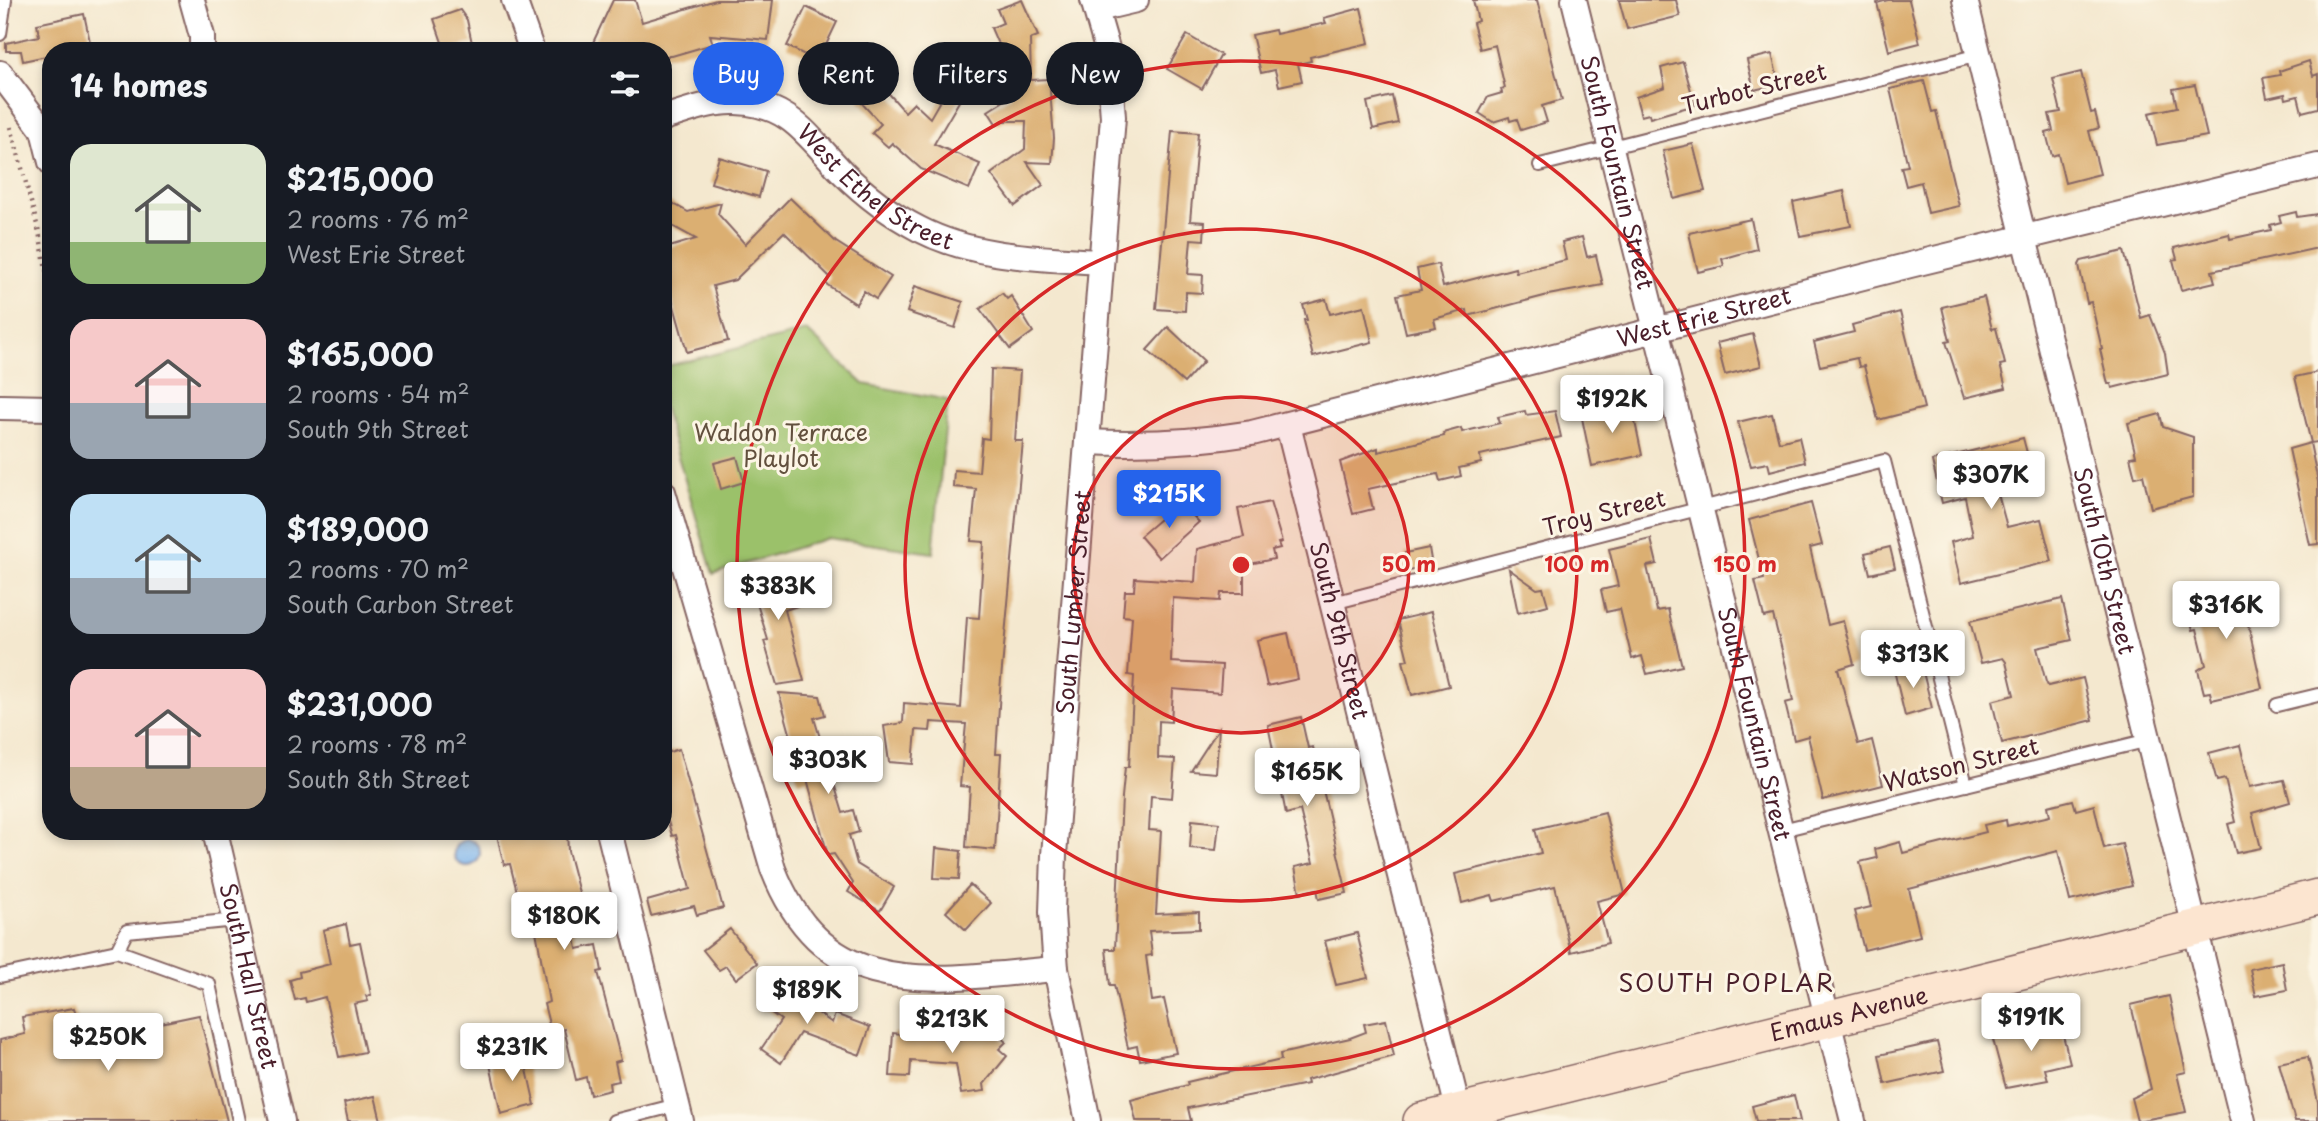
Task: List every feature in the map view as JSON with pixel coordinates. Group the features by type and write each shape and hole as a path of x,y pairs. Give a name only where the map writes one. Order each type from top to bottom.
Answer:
{"main road":[{"name":"Emaus Avenue","path":"1421,1121 1460,1116 1827,1020 2318,897"}],"street":[{"path":"192,0 202,42"},
{"path":"514,0 529,42"},
{"path":"1095,5 1136,0"},
{"name":"South Fountain Street","path":"1574,0 1853,1121"},
{"name":"South 10th Street","path":"1965,0 2243,1121"},
{"name":"South Lumber Street","path":"1088,1121 1056,969 1052,912 1054,855 1113,117 1108,52 1095,5"},
{"path":"7,83 42,127"},
{"name":"West Ethel Street","path":"672,115 712,104 757,104 779,112 802,126 866,195 920,230 954,244 990,253 1100,262"},
{"name":"West Erie Street","path":"1087,442 1142,445 1198,442 1288,425 1657,329 2318,166"},
{"path":"0,407 42,408"},
{"name":"South 9th Street","path":"1288,425 1460,1116"},
{"path":"672,523 773,869 783,894 800,921 840,957 890,976 916,979 1056,969"},
{"name":"South Hall Street","path":"217,840 282,1121"},
{"path":"610,840 679,1113"}],"lane":[{"path":"0,34 5,0"},
{"name":"Turbot Street","path":"1541,165 1609,145 1979,55"},
{"name":"Troy Street","path":"1333,603 1884,461 1966,785"},
{"path":"2277,705 2318,695"},
{"name":"Watson Street","path":"1782,830 2149,740"},
{"path":"117,951 127,931 236,920"},
{"path":"0,976 117,951 209,984 239,1121"},
{"path":"614,1121 679,1113"}],"path":[{"path":"7,83 9,116 42,248"}],"green space":[{"name":"Waldon Terrace Playlot","path":"807,331 864,384 948,400 933,553 828,538 713,574 672,436 672,365"}],"water":[{"path":"467,840 476,844 480,853 476,862 467,866 458,862 454,853 458,844"}],"building":[{"path":"613,0 635,0 642,22 716,0 773,0 768,40 710,35 712,42 693,42 693,50 672,56 672,42 593,42"},
{"path":"1022,0 1038,36 1030,39 1030,42 997,42 991,28 1003,23 997,9"},
{"path":"1473,0 1537,0 1562,100 1542,106 1547,122 1521,130 1517,119 1510,121 1509,117 1493,122 1479,113 1488,97 1502,93 1501,89 1505,88 1495,45 1480,49 1473,23 1478,21"},
{"path":"1619,0 1676,0 1680,16 1627,29"},
{"path":"1909,0 1920,43 1889,51 1877,3"},
{"path":"806,7 837,22 827,42 798,42 798,52 787,46"},
{"path":"1361,8 1369,43 1310,57 1311,61 1298,64 1302,81 1279,86 1275,70 1261,73 1252,35 1275,30 1276,34 1326,23 1324,18"},
{"path":"460,10 467,20 472,42 442,42 434,19"},
{"path":"84,14 90,42 42,42 42,57 23,61 21,51 6,51 6,43 39,36 37,24"},
{"path":"1187,35 1221,55 1202,89 1167,69"},
{"path":"1772,54 1779,84 1754,90 1747,60"},
{"path":"2309,61 2313,76 2318,74 2318,108 2302,112 2298,96 2286,99 2285,94 2267,98 2263,78 2280,75 2279,71"},
{"path":"1683,62 1695,105 1650,118 1649,114 1641,116 1636,97 1665,87 1661,68"},
{"path":"2081,72 2091,113 2095,112 2099,128 2089,131 2100,174 2065,183 2058,154 2052,156 2046,133 2053,131 2049,114 2061,112 2053,79"},
{"path":"1046,79 1046,105 1051,105 1054,138 1052,163 1027,162 1043,185 1015,206 991,174 1025,149 1026,121 1003,121 997,125 988,111 997,105 1032,105 1032,80"},
{"path":"1924,81 1932,112 1936,111 1959,206 1928,213 1921,182 1906,186 1901,167 1908,166 1890,89"},
{"path":"2195,85 2207,136 2157,145 2149,113 2177,107 2173,89"},
{"path":"1392,96 1398,123 1373,129 1367,102"},
{"path":"913,104 930,118 937,105 957,105 934,144 980,164 969,189 921,169 892,143 888,147 872,133 881,124 864,105 899,105 905,112"},
{"path":"1172,131 1198,133 1190,221 1205,222 1204,240 1191,239 1188,274 1203,275 1202,293 1186,292 1185,311 1156,309"},
{"path":"1693,144 1705,191 1674,199 1663,151"},
{"path":"719,157 766,171 759,197 711,183"},
{"path":"1844,191 1851,226 1800,236 1793,202"},
{"path":"790,198 836,242 891,277 876,299 864,291 856,304 826,284 830,277 784,232 735,280 713,286 728,341 687,352 672,299 672,246 696,239 672,226 672,203 688,212 721,203 718,214 745,244"},
{"path":"2296,212 2297,217 2318,214 2318,248 2212,271 2215,282 2181,290 2173,260 2177,259 2174,248 2229,234 2230,239 2271,230 2270,225 2281,222 2279,216"},
{"path":"1751,219 1757,249 1722,259 1724,266 1698,272 1689,233"},
{"path":"1582,237 1587,257 1596,255 1603,285 1548,295 1468,316 1467,310 1434,319 1436,327 1406,333 1397,295 1421,290 1417,269 1438,264 1443,287 1515,268 1516,272 1566,260 1562,242"},
{"path":"2124,251 2141,318 2150,315 2165,353 2168,374 2112,388 2111,384 2108,384 2091,302 2087,303 2079,265 2081,261"},
{"path":"915,286 963,302 955,328 907,312"},
{"path":"1002,293 1007,299 1011,296 1033,332 1010,349 980,309"},
{"path":"1984,297 1992,329 1996,328 2005,364 2000,365 2006,388 1964,398 1946,342 1950,341 1942,307"},
{"path":"1326,299 1330,314 1364,306 1372,342 1313,357 1303,305"},
{"path":"1900,312 1924,408 1878,420 1864,366 1859,367 1857,358 1820,366 1814,342 1854,332 1852,325"},
{"path":"1168,327 1204,361 1184,383 1147,350"},
{"path":"1753,334 1761,366 1725,375 1717,343"},
{"path":"991,369 1020,371 1015,441 1023,441 1000,690 996,754 1001,754 995,850 966,847 970,787 960,786 966,724 931,722 930,731 916,730 913,764 889,762 884,726 903,723 904,703 961,708 967,617 979,618 984,542 971,541 976,489 953,487 954,470 979,472 982,438 989,439"},
{"path":"2318,372 2318,442 2311,443 2295,377"},
{"path":"1631,403 1642,455 1592,466 1582,418 1597,415 1596,411"},
{"path":"1525,411 1526,415 1555,411 1561,437 1480,455 1481,463 1459,468 1461,476 1440,481 1438,474 1368,489 1373,509 1353,514 1340,462 1378,448 1378,452 1444,436 1443,433 1461,428 1462,432 1500,423 1498,417"},
{"path":"1772,414 1779,442 1799,437 1805,462 1770,471 1768,463 1751,466 1738,422"},
{"path":"2160,414 2163,427 2193,437 2193,497 2151,508 2143,475 2135,477 2130,457 2136,456 2128,423"},
{"path":"2023,438 2034,479 1999,488 1998,494 2007,527 2041,519 2052,561 1961,583 1951,542 1973,536 1965,497 1942,503 1932,461"},
{"path":"2310,443 2318,482 2318,544 2310,545 2289,449"},
{"path":"737,457 744,482 721,489 714,463"},
{"path":"1180,502 1199,522 1159,558 1140,536"},
{"path":"1270,502 1282,542 1278,543 1280,548 1272,550 1274,559 1244,565 1244,593 1221,593 1220,601 1173,598 1171,662 1222,665 1220,693 1173,689 1171,722 1159,721 1158,758 1175,759 1172,798 1151,796 1149,830 1161,831 1156,914 1199,912 1199,929 1149,931 1152,955 1146,956 1152,1001 1164,999 1176,1053 1140,1060 1137,1046 1128,1048 1114,985 1110,985 1106,949 1115,949 1122,797 1125,767 1129,767 1134,676 1128,675 1132,617 1123,616 1125,591 1134,591 1135,578 1195,582 1197,549 1244,537 1238,509"},
{"path":"1811,503 1822,545 1810,548 1828,625 1843,621 1854,664 1838,669 1858,744 1872,740 1883,785 1823,800 1808,736 1794,740 1785,703 1793,701 1786,666 1773,615 1764,617 1755,581 1764,579 1749,520"},
{"path":"1651,539 1657,564 1647,566 1657,611 1668,609 1682,666 1647,674 1642,656 1632,659 1620,609 1606,612 1601,590 1618,586 1609,549"},
{"path":"1890,547 1895,568 1870,574 1865,553"},
{"path":"1429,548 1432,566 1408,571 1405,553"},
{"path":"789,565 800,605 785,610 804,681 777,685 764,641 768,640 749,577"},
{"path":"1509,569 1537,589 1543,588 1548,605 1518,613"},
{"path":"2245,582 2253,623 2248,624 2262,688 2212,700 2210,692 2204,693 2198,670 2206,665 2197,629 2193,630 2187,606 2198,601 2197,594"},
{"path":"2062,599 2072,640 2037,648 2048,686 2083,678 2093,720 2002,743 1992,701 2014,695 2006,662 2003,658 1981,663 1970,621"},
{"path":"1431,612 1449,686 1412,695 1403,661 1408,660 1398,620"},
{"path":"1288,633 1298,679 1267,686 1257,640"},
{"path":"1921,664 1932,708 1905,716 1894,670"},
{"path":"779,693 820,696 825,715 814,718 843,813 853,810 859,832 849,835 857,864 894,887 880,911 848,892 853,883 834,854 828,855 807,779 798,781 792,760 797,759"},
{"path":"1301,717 1308,748 1313,747 1347,893 1319,899 1317,889 1300,893 1295,867 1313,863 1300,810 1286,814 1268,725"},
{"path":"1219,728 1216,773 1191,771"},
{"path":"2240,745 2250,787 2284,780 2290,802 2252,813 2261,848 2236,853 2228,824 2235,822 2225,779 2217,781 2209,753"},
{"path":"679,749 723,908 697,915 694,906 651,916 647,901 690,889 676,835 672,836 672,751"},
{"path":"2073,800 2076,810 2094,805 2104,848 2122,844 2132,886 2070,901 2058,851 1909,889 1920,936 1864,950 1854,911 1871,907 1860,862 1877,858 1875,849 1900,842 1903,853 1986,832 1984,825 2006,820 2007,826 2050,816 2048,806"},
{"path":"1605,812 1625,894 1597,901 1608,943 1571,952 1555,886 1494,901 1492,895 1462,903 1455,874 1541,853 1535,829"},
{"path":"1192,820 1219,823 1216,850 1190,848"},
{"path":"498,840 567,840 583,908 570,911 577,949 597,945 602,971 598,972 621,1060 615,1062 619,1081 609,1083 610,1090 590,1095 586,1077 576,1080 564,1029 551,1032 544,1004 549,1002 534,920 531,921 529,914 523,916 510,864 504,865"},
{"path":"936,848 961,851 959,879 934,878"},
{"path":"970,885 991,903 966,930 946,912"},
{"path":"346,924 350,944 360,942 371,995 366,996 368,1001 354,1004 365,1052 339,1057 325,997 306,1002 305,998 295,1000 290,980 300,977 299,972 330,964 323,930"},
{"path":"730,929 757,963 736,979 726,966 719,970 703,950"},
{"path":"1357,933 1368,978 1336,985 1325,941"},
{"path":"2282,962 2287,990 2256,996 2250,969"},
{"path":"775,982 832,1023 835,1014 870,1027 860,1055 800,1033 781,1063 761,1049 781,1020 759,1004"},
{"path":"2169,996 2186,1072 2177,1074 2186,1112 2137,1121 2131,1098 2151,1089 2131,1005"},
{"path":"74,1008 84,1039 199,1015 227,1121 0,1121 0,1040 25,1034 22,1017"},
{"path":"978,1018 1006,1042 999,1049 1007,1056 984,1084 985,1091 961,1094 956,1064 911,1061 910,1077 890,1076 893,1033 960,1040"},
{"path":"2059,1019 2070,1063 2045,1069 2048,1080 2006,1088 1992,1036"},
{"path":"1386,1020 1394,1056 1306,1080 1307,1084 1188,1108 1191,1121 1136,1121 1131,1100 1188,1085 1187,1082 1281,1060 1280,1054 1350,1038 1366,1032 1364,1024"},
{"path":"1937,1042 1944,1071 1885,1084 1879,1055"},
{"path":"523,1052 535,1105 501,1114 489,1060"},
{"path":"2308,1057 2318,1102 2318,1121 2295,1121 2279,1063"},
{"path":"1794,1095 1800,1121 1756,1121 1752,1106"},
{"path":"375,1096 381,1121 348,1121 344,1103"}],"district":[{"name":"SOUTH POPLAR","path":"1727,984"}]}
